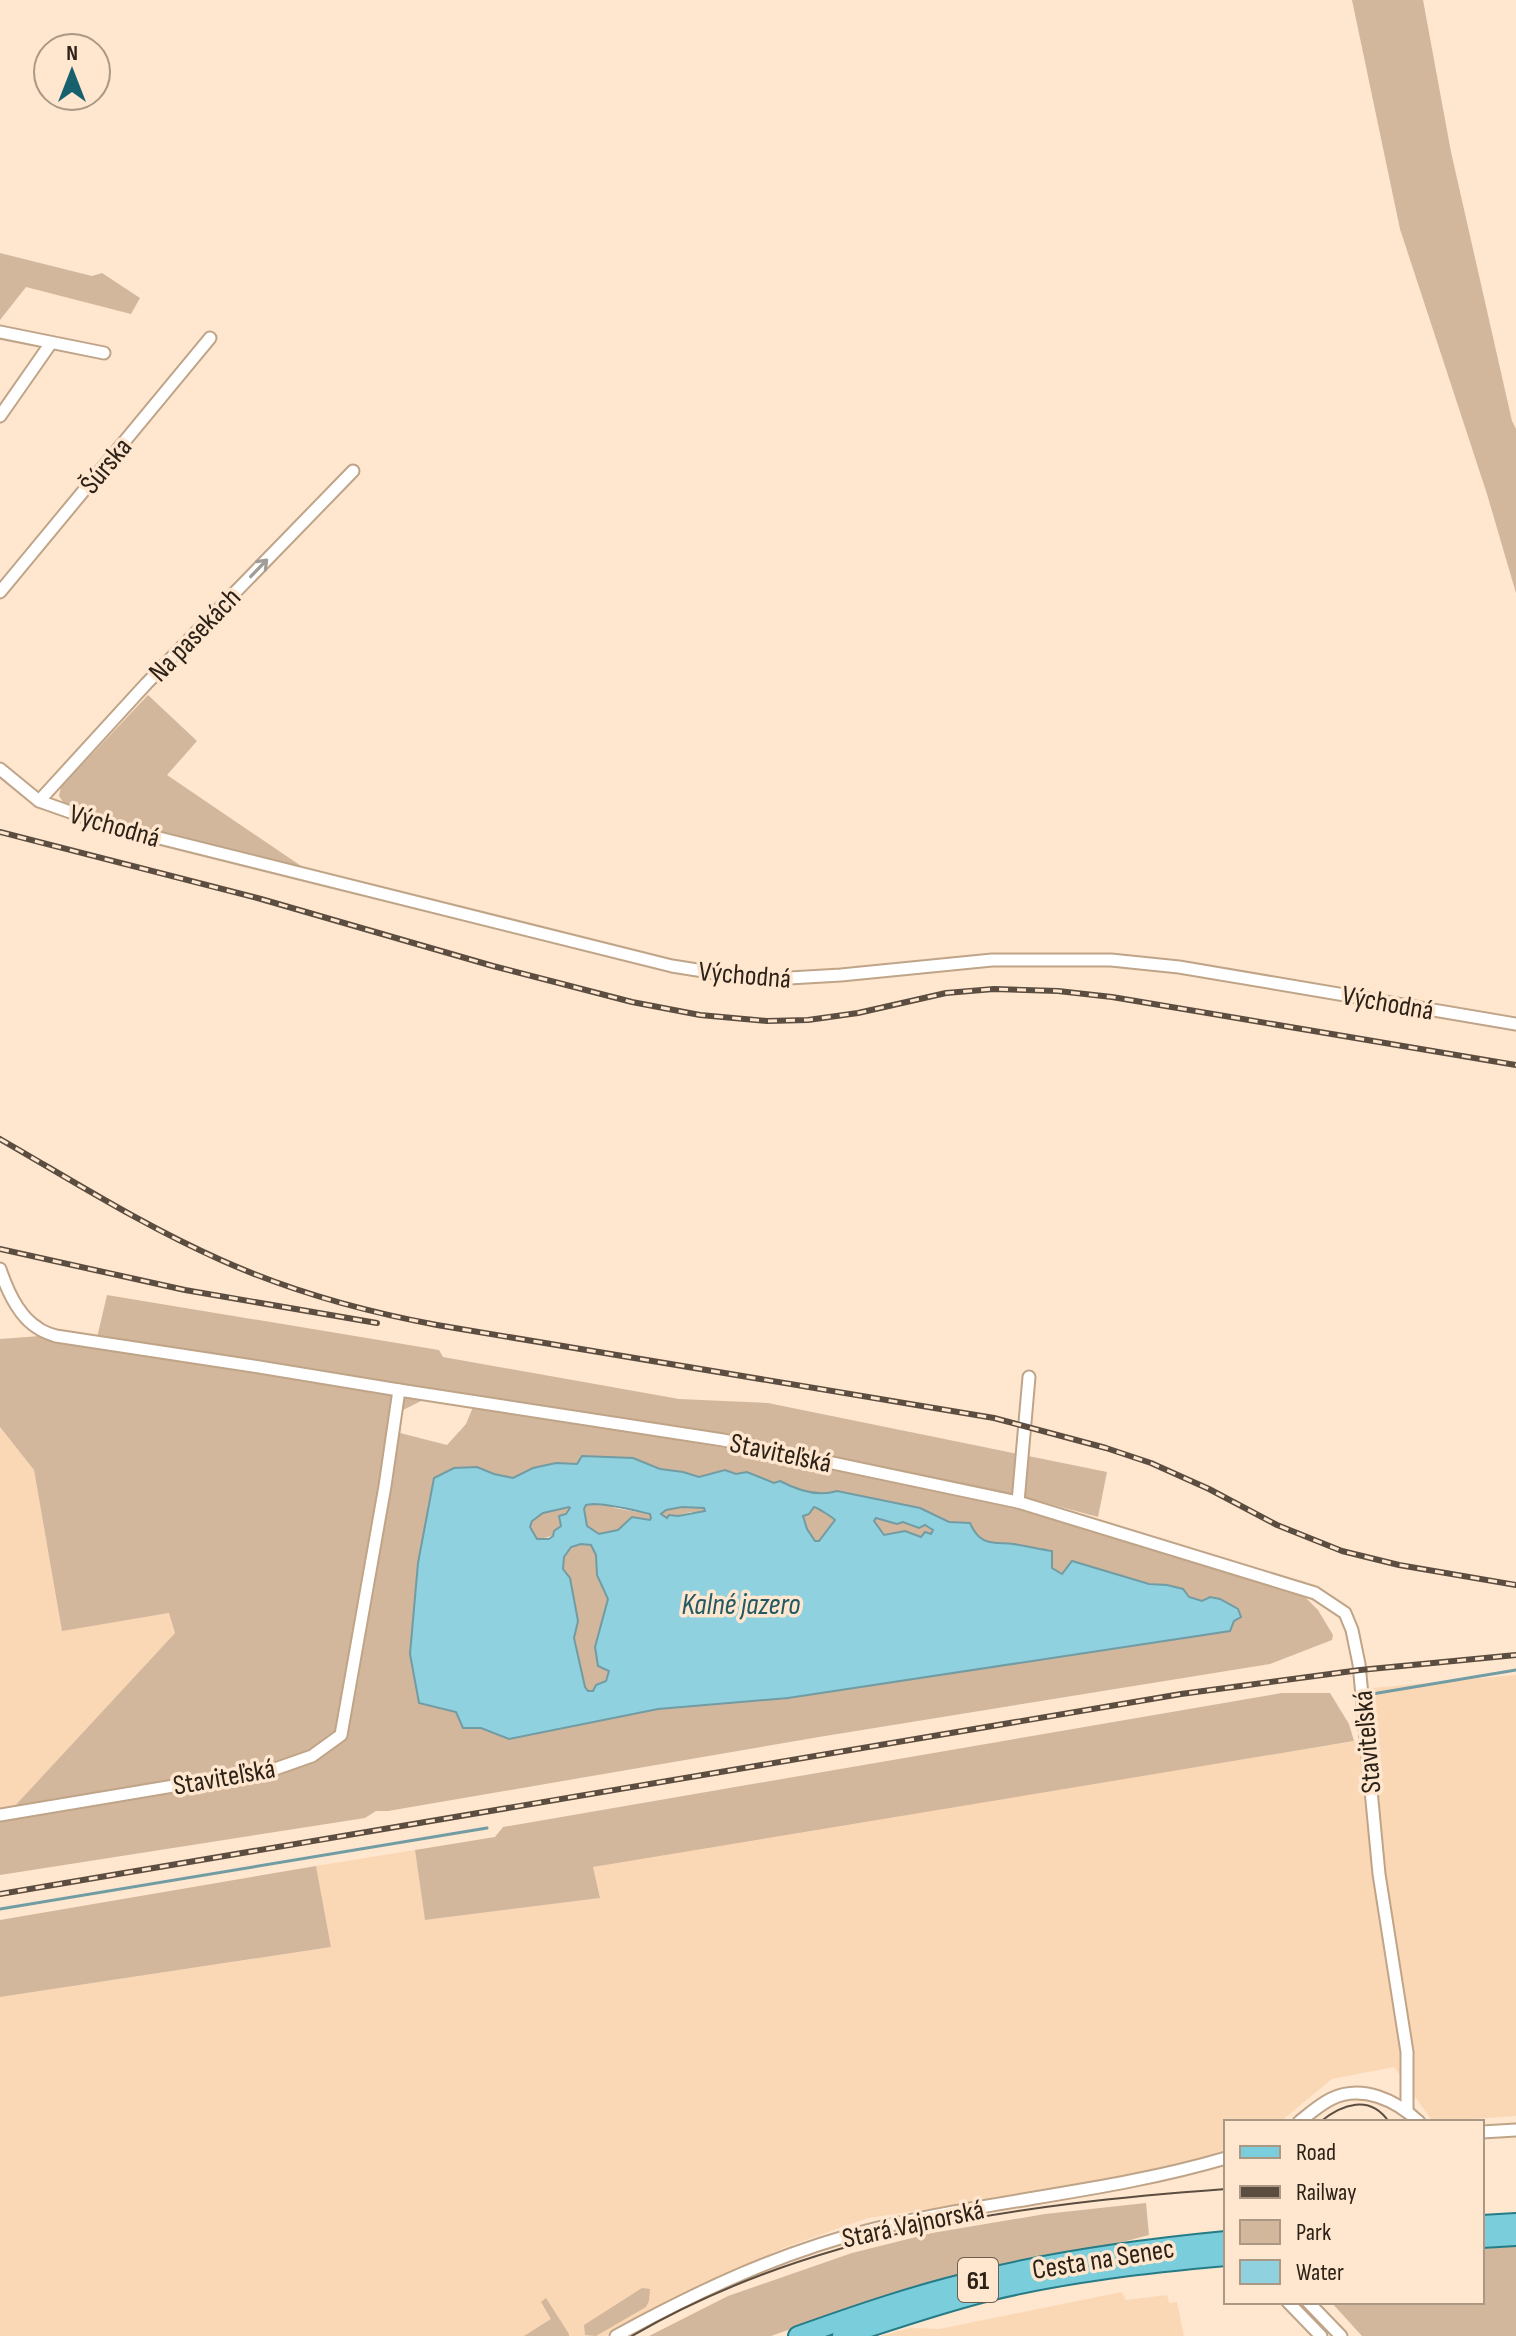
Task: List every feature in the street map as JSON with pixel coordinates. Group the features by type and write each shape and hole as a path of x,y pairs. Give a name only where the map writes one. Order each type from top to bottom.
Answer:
{"main road":[{"path":"1484,2225 1516,2223"},
{"path":"1484,2238 1516,2236"},
{"name":"Cesta na Senec","path":"798,2336 979,2279 1118,2254 1224,2241"},
{"name":"Cesta na Senec","path":"842,2336 938,2305 1005,2288 1100,2270 1224,2256"}],"street":[{"path":"0,332 104,353"},
{"name":"Šúrska","path":"0,592 210,338"},
{"path":"0,416 51,343"},
{"name":"Na pasekách","path":"39,801 146,684 353,471"},
{"name":"Východná","path":"0,769 39,801 122,829 657,963 710,973 806,979 992,960 1111,960 1179,967 1516,1024"},
{"path":"0,1269 13,1301 26,1317 38,1328 56,1336 399,1390"},
{"path":"1018,1502 1029,1377"},
{"name":"Staviteľská","path":"0,1815 275,1769 312,1756 341,1735 399,1390 723,1440 1018,1502 1315,1593 1345,1613 1352,1630 1360,1670 1379,1874 1407,2052 1407,2110"},
{"path":"1302,2120 1325,2102 1346,2094 1386,2098 1417,2120"},
{"path":"1484,2132 1516,2130"},
{"name":"Stará Vajnorská","path":"616,2336 678,2302 736,2276 798,2251 841,2238 941,2214 1101,2188 1224,2159"},
{"path":"1290,2304 1321,2336"},
{"path":"1310,2304 1341,2336"}],"shaded area":[{"path":"0,1427 34,1470 62,1630 170,1613 175,1633 0,1822"},
{"path":"1516,1675 1516,2116 1432,2120 1394,2067 1332,2079 1282,2120 1224,2120 1224,2150 1186,2164 966,2204 868,2218 786,2247 675,2296 606,2336 0,2336 0,1997 331,1947 316,1866 415,1850 425,1920 599,1898 593,1867 982,1800 1376,1738 1372,1688"},
{"path":"1122,2292 1126,2300 1167,2295 1169,2303 1177,2302 1184,2336 881,2336 911,2328 939,2329"}],"green space":[{"path":"1352,0 1423,0 1451,152 1516,429 1516,593 1487,494 1400,229"},
{"path":"0,253 92,276 102,273 140,298 131,314 26,287 0,320"},
{"path":"148,695 197,741 167,775 307,870 98,815 63,802 59,796 61,787"},
{"path":"107,1295 439,1350 443,1357 679,1399 768,1403 1107,1472 1098,1517 1024,1497 727,1436 481,1397 425,1399 403,1410 400,1433 447,1445 466,1424 473,1407 726,1448 914,1485 1020,1510 1303,1595 1318,1610 1333,1635 1332,1640 1270,1664 376,1811 365,1818 0,1875 0,1822 175,1633 169,1613 62,1631 34,1470 0,1427 0,1339 40,1336 95,1346","holes":["632,1458 660,1469 699,1477 725,1470 736,1474 747,1472 808,1492 838,1491 920,1508 949,1522 970,1523 975,1535 992,1544 1011,1544 1063,1574 1167,1585 1202,1601 1210,1598 1230,1631 788,1698 658,1709 509,1739 481,1728 463,1728 456,1712 418,1563 434,1478 454,1468 476,1467 513,1478 533,1468 556,1463"]},
{"path":"605,1504 650,1514 650,1520 632,1517 618,1530 599,1534 587,1526 584,1509 585,1505"},
{"path":"569,1507 556,1533 537,1539 530,1526 531,1521 543,1513"},
{"path":"682,1507 704,1508 705,1512 667,1518 660,1514"},
{"path":"813,1507 835,1520 820,1541 816,1541 807,1530 803,1515"},
{"path":"876,1518 919,1528 924,1525 934,1530 931,1535 925,1536 883,1535 874,1521"},
{"path":"591,1545 596,1555 597,1575 608,1599 595,1647 598,1666 609,1671 602,1685 588,1691 574,1638 578,1621 570,1578 563,1569 564,1557 571,1547"},
{"path":"1282,1693 1330,1693 1349,1724 1354,1741 593,1867 600,1898 425,1920 415,1850 495,1837 503,1827"},
{"path":"316,1866 331,1947 0,1997 0,1920"},
{"path":"1146,2203 1149,2235 1104,2247 951,2277 895,2292 771,2336 649,2336 728,2296 852,2253 932,2233 1045,2214"},
{"path":"1516,2246 1516,2336 1362,2336 1333,2304 1484,2304 1484,2249"},
{"path":"642,2288 650,2289 646,2307 596,2336 585,2335 584,2325"},
{"path":"546,2298 569,2336 524,2336 551,2319 541,2302"}],"water":[{"name":"Kalné jazero","path":"582,1456 633,1458 660,1469 699,1477 725,1470 736,1474 747,1472 808,1492 837,1491 920,1508 949,1522 970,1523 978,1536 993,1543 1052,1551 1052,1568 1062,1574 1072,1561 1149,1584 1183,1589 1189,1597 1202,1601 1210,1597 1220,1599 1238,1609 1241,1617 1234,1621 1230,1631 788,1698 658,1709 509,1739 481,1728 463,1728 456,1712 419,1703 410,1654 418,1563 434,1478 454,1468 477,1467 513,1478 533,1468 556,1463 577,1464","holes":["586,1505 607,1505 650,1514 651,1518 632,1517 618,1530 599,1534 587,1526","682,1507 704,1508 705,1511 669,1515 667,1518 661,1514","814,1507 835,1520 819,1541 815,1541 807,1529 803,1516","570,1508 566,1514 559,1516 561,1526 549,1539 537,1539 530,1527 532,1521 543,1513","876,1518 919,1528 925,1525 933,1530 931,1534 925,1532 921,1537 905,1531 884,1535 874,1521","591,1545 596,1555 597,1575 608,1599 595,1647 598,1666 609,1671 606,1681 596,1685 593,1691 585,1687 574,1638 578,1621 570,1578 563,1569 564,1557 571,1547"]}],"waterway":[{"path":"1372,1694 1516,1670"},
{"path":"0,1909 487,1828"}],"tram line":[{"path":"1323,2120 1337,2110 1356,2105 1373,2108 1387,2120"},
{"path":"632,2336 701,2300 772,2271 845,2247 996,2214 1224,2189"}],"railway":[{"path":"0,832 261,899 493,966 632,1002 700,1015 767,1021 808,1020 858,1013 946,993 994,989 1058,991 1112,997 1516,1065"},
{"path":"0,1139 192,1247 247,1271 327,1299 437,1325 994,1418 1151,1463 1277,1525 1342,1551 1399,1565 1516,1585"},
{"path":"0,1249 185,1290 377,1323"},
{"path":"0,1894 1181,1694 1360,1670 1516,1655"}]}
